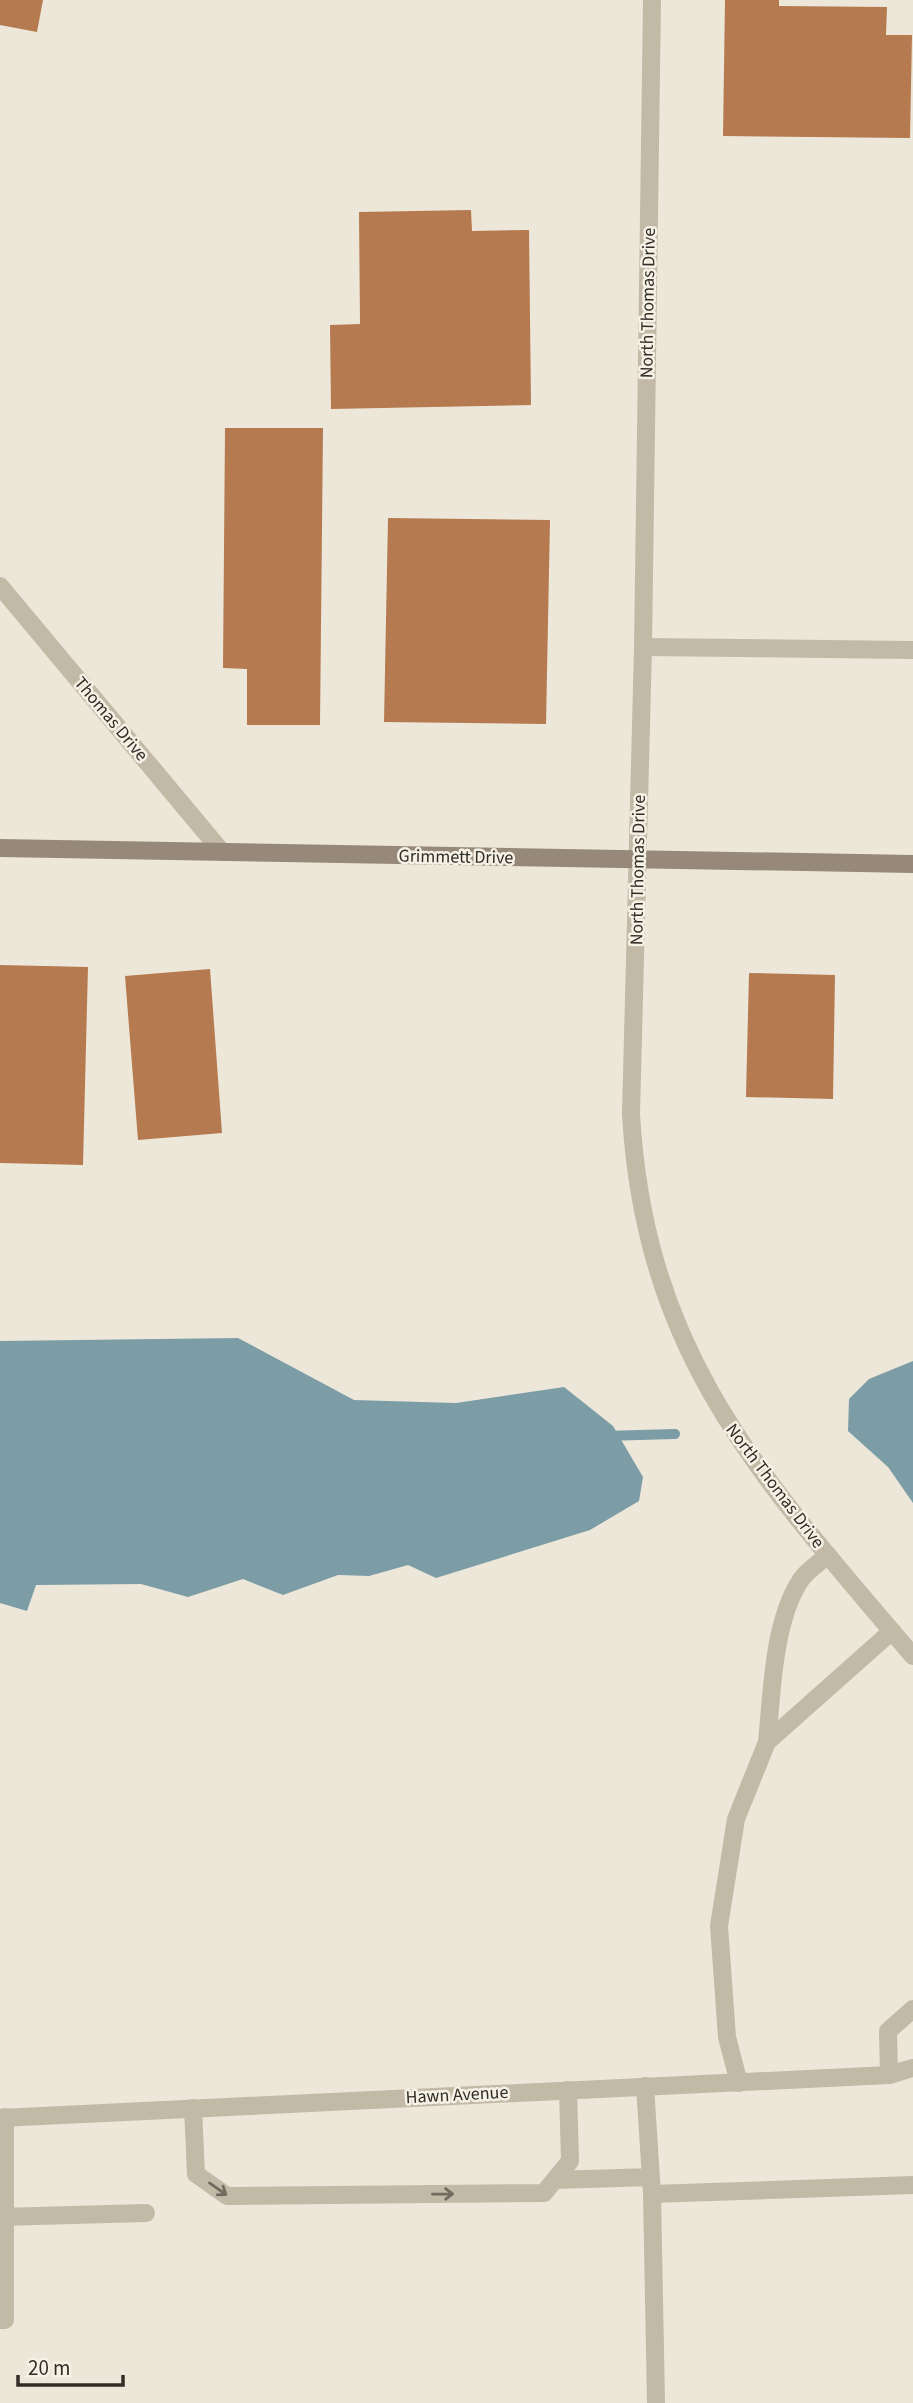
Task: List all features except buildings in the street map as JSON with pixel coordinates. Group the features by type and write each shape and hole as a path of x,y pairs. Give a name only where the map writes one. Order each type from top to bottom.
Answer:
{"main road":[{"name":"Grimmett Drive","path":"0,848 913,864"}],"street":[{"name":"North Thomas Drive","path":"652,0 643,647 631,1114 634,1159 645,1226 671,1312 705,1385 769,1483 913,1656"},
{"name":"Thomas Drive","path":"0,586 222,852"},
{"path":"643,647 913,650"},
{"path":"739,2082 727,2036 719,1926 736,1819 767,1742 775,1661 788,1605 801,1579 828,1555"},
{"path":"767,1742 892,1631"},
{"path":"889,2076 888,2031 913,2009"},
{"name":"Hawn Avenue","path":"2,2118 889,2076 913,2068"},
{"path":"645,2087 651,2185 656,2403"},
{"path":"192,2108 196,2174 227,2196 544,2193 570,2161 568,2090"},
{"path":"0,2320 5,2320 2,2118"},
{"path":"555,2180 651,2185 913,2185"},
{"path":"2,2217 146,2213"}],"water":[{"path":"238,1338 354,1400 456,1403 564,1387 613,1426 643,1477 639,1501 590,1530 436,1578 408,1565 369,1576 338,1575 283,1595 243,1579 188,1597 141,1584 36,1585 27,1611 0,1603 0,1341"},
{"path":"913,1361 913,1503 888,1467 848,1431 849,1399 869,1379"}],"waterway":[{"path":"604,1436 675,1434"}]}
